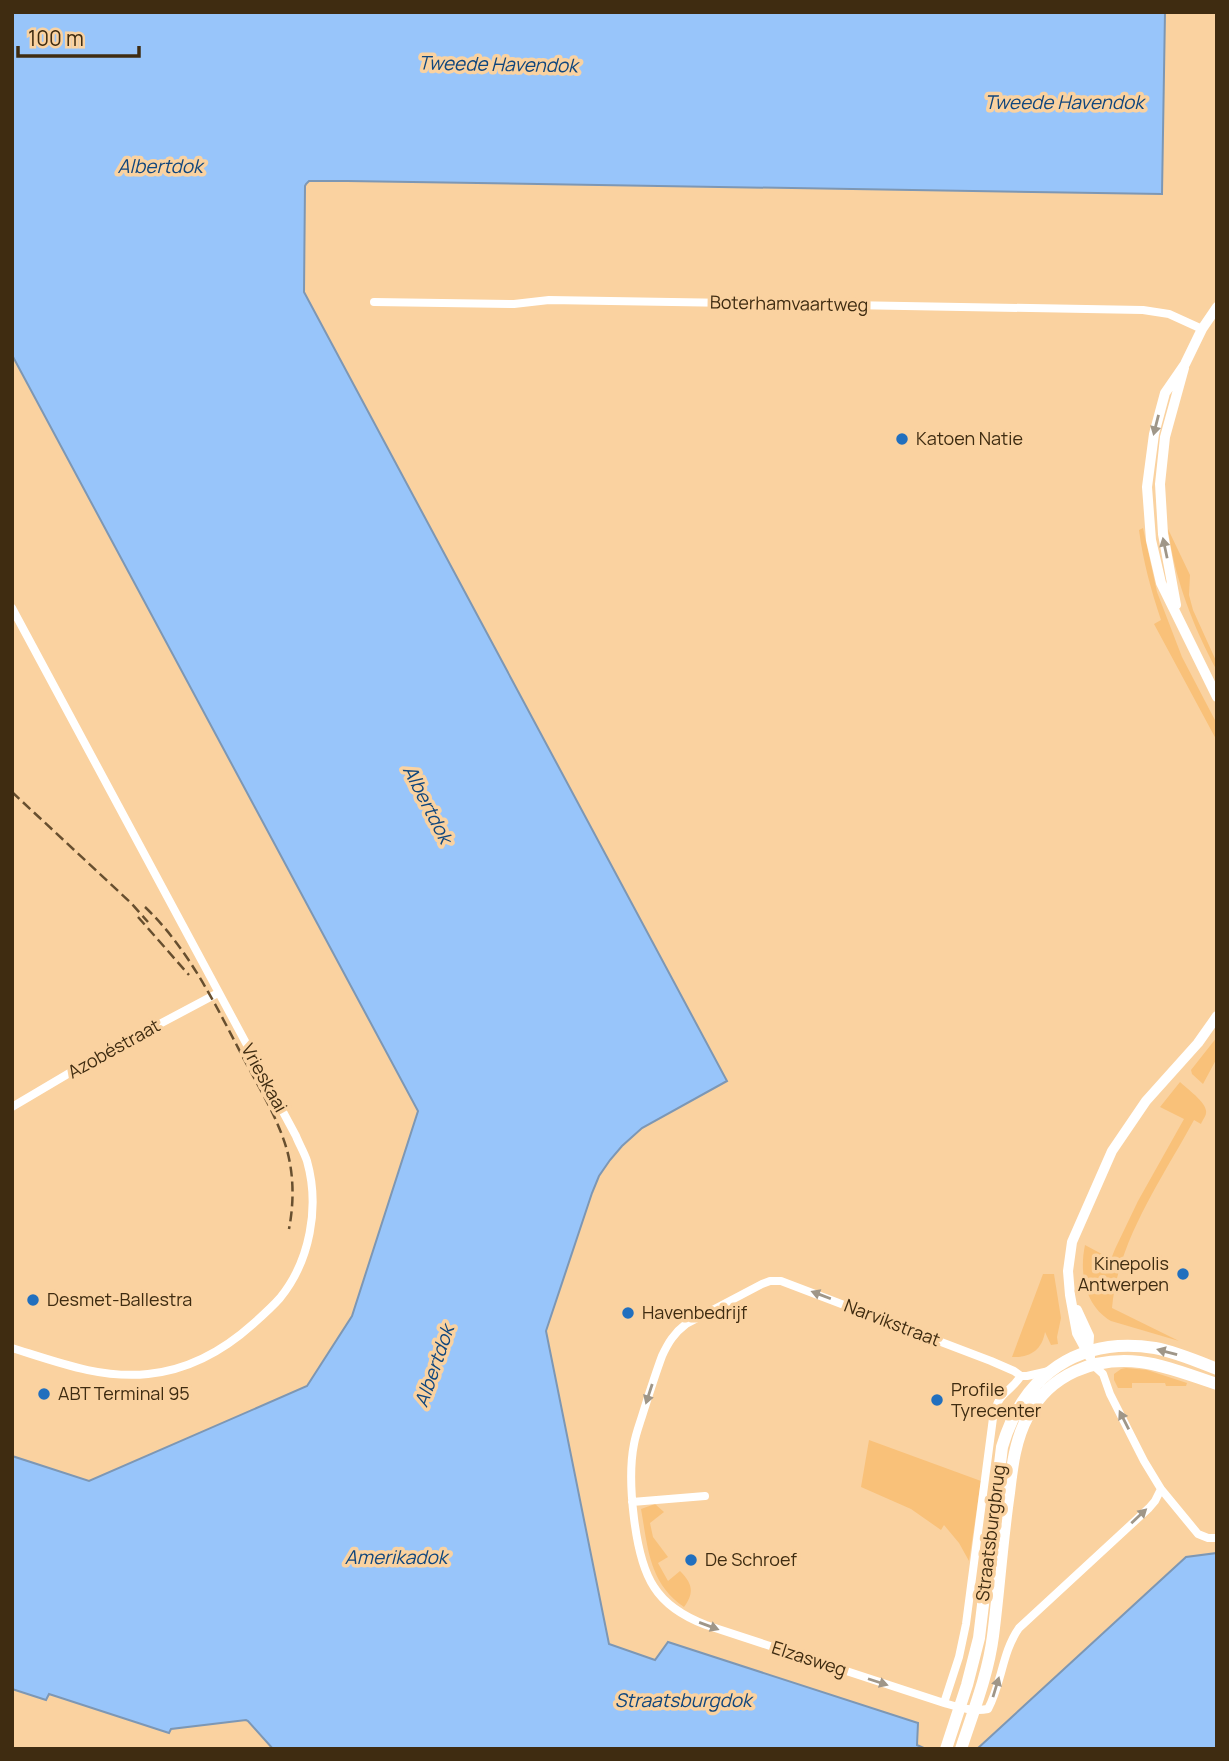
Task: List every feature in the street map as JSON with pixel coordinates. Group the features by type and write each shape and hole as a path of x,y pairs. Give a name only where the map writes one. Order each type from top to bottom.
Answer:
{"main road":[{"path":"1090,1358 1123,1346 1151,1348 1175,1353 1217,1369"},
{"path":"1090,1358 1151,1363 1217,1384"},
{"name":"Straatsburgbrug","path":"946,1749 979,1638 1002,1447 1010,1424 1026,1395 1049,1371 1065,1361 1090,1358"},
{"name":"Straatsburgbrug","path":"961,1749 990,1655 1005,1516 1017,1445 1028,1416 1041,1398 1090,1358"}],"street":[{"name":"Boterhamvaartweg","path":"374,302 514,304 549,300 1143,310 1169,314 1202,329"},
{"path":"1217,307 1202,329 1185,364 1165,393 1150,453 1147,487 1149,528 1161,583 1217,697"},
{"name":"Vrieskaai","path":"12,608 296,1136 306,1159 313,1208 304,1253 280,1298 241,1335 199,1360 173,1370 122,1375 90,1372 12,1348"},
{"name":"Azobéstraat","path":"12,1107 88,1062 218,993"},
{"path":"1217,1016 1198,1043 1146,1101 1112,1151 1072,1242 1068,1271 1070,1295 1089,1336 1090,1358 1103,1374 1110,1394 1144,1461 1161,1489 1198,1534 1217,1538"},
{"name":"Narvikstraat","path":"762,1284 781,1280 1001,1365 1021,1376"},
{"name":"Elzasweg","path":"762,1284 686,1324 667,1343 634,1441 631,1462 632,1502 649,1579 662,1597 677,1610 706,1625 944,1703 968,1709 988,1709 1009,1645 1019,1628 1149,1508 1161,1489"},
{"path":"944,1703 964,1639 996,1404 999,1397 1021,1376 1049,1371"},
{"path":"632,1502 705,1496"}],"shaded area":[{"path":"1143,528 1157,592 1182,657 1217,724 1217,741 1154,624 1161,620 1143,553 1139,530"},
{"path":"1168,529 1190,575 1189,595 1193,610 1217,663 1217,671 1186,602"},
{"path":"1217,1037 1217,1058 1203,1084 1191,1070"},
{"path":"1180,1082 1200,1101 1206,1114 1201,1124 1194,1120 1143,1211 1123,1258 1112,1308 1179,1341 1111,1321 1102,1315 1086,1288 1083,1256 1085,1245 1111,1259 1138,1201 1184,1119 1160,1107"},
{"path":"1043,1274 1054,1274 1061,1318 1058,1344 1051,1345 1045,1332 1041,1344 1034,1352 1012,1357"},
{"path":"1126,1368 1147,1370 1187,1383 1186,1386 1166,1386 1165,1383 1132,1383 1132,1388 1118,1388 1114,1374"},
{"path":"869,1440 981,1481 969,1561 944,1525 941,1530 911,1509 861,1487"},
{"path":"655,1504 664,1512 650,1523 653,1537 668,1557 658,1563 668,1581 680,1571 687,1580 691,1592 684,1607 664,1587 648,1551 641,1509"}],"water":[{"path":"12,12 1165,12 1162,194 347,181 309,181 305,186 304,292 727,1081 642,1128 610,1160 592,1193 546,1331 609,1644 655,1660 668,1642 918,1723 917,1745 926,1749 273,1749 246,1720 171,1729 169,1733 49,1694 46,1700 12,1689 12,1456 89,1481 307,1386 352,1316 418,1111 12,355"},
{"path":"1217,1553 1217,1749 977,1749 1186,1557"}],"railway":[{"path":"12,792 148,922"},
{"path":"145,907 176,942 202,981 274,1116 287,1150 291,1170 289,1229"},
{"path":"138,917 189,975"}],"place":[{"name":"Katoen Natie","path":"902,439"},
{"name":"Kinepolis Antwerpen","path":"1183,1274"},
{"name":"Desmet-Ballestra","path":"33,1300"},
{"name":"Havenbedrijf","path":"628,1313"},
{"name":"ABT Terminal 95","path":"44,1394"},
{"name":"Profile Tyrecenter","path":"937,1400"},
{"name":"De Schroef","path":"691,1560"}],"water label":[{"name":"Tweede Havendok","path":"498,64"},
{"name":"Tweede Havendok","path":"1064,102"},
{"name":"Albertdok","path":"160,166"},
{"name":"Albertdok","path":"428,804"},
{"name":"Albertdok","path":"434,1366"},
{"name":"Amerikadok","path":"396,1557"},
{"name":"Straatsburgdok","path":"683,1700"}]}
